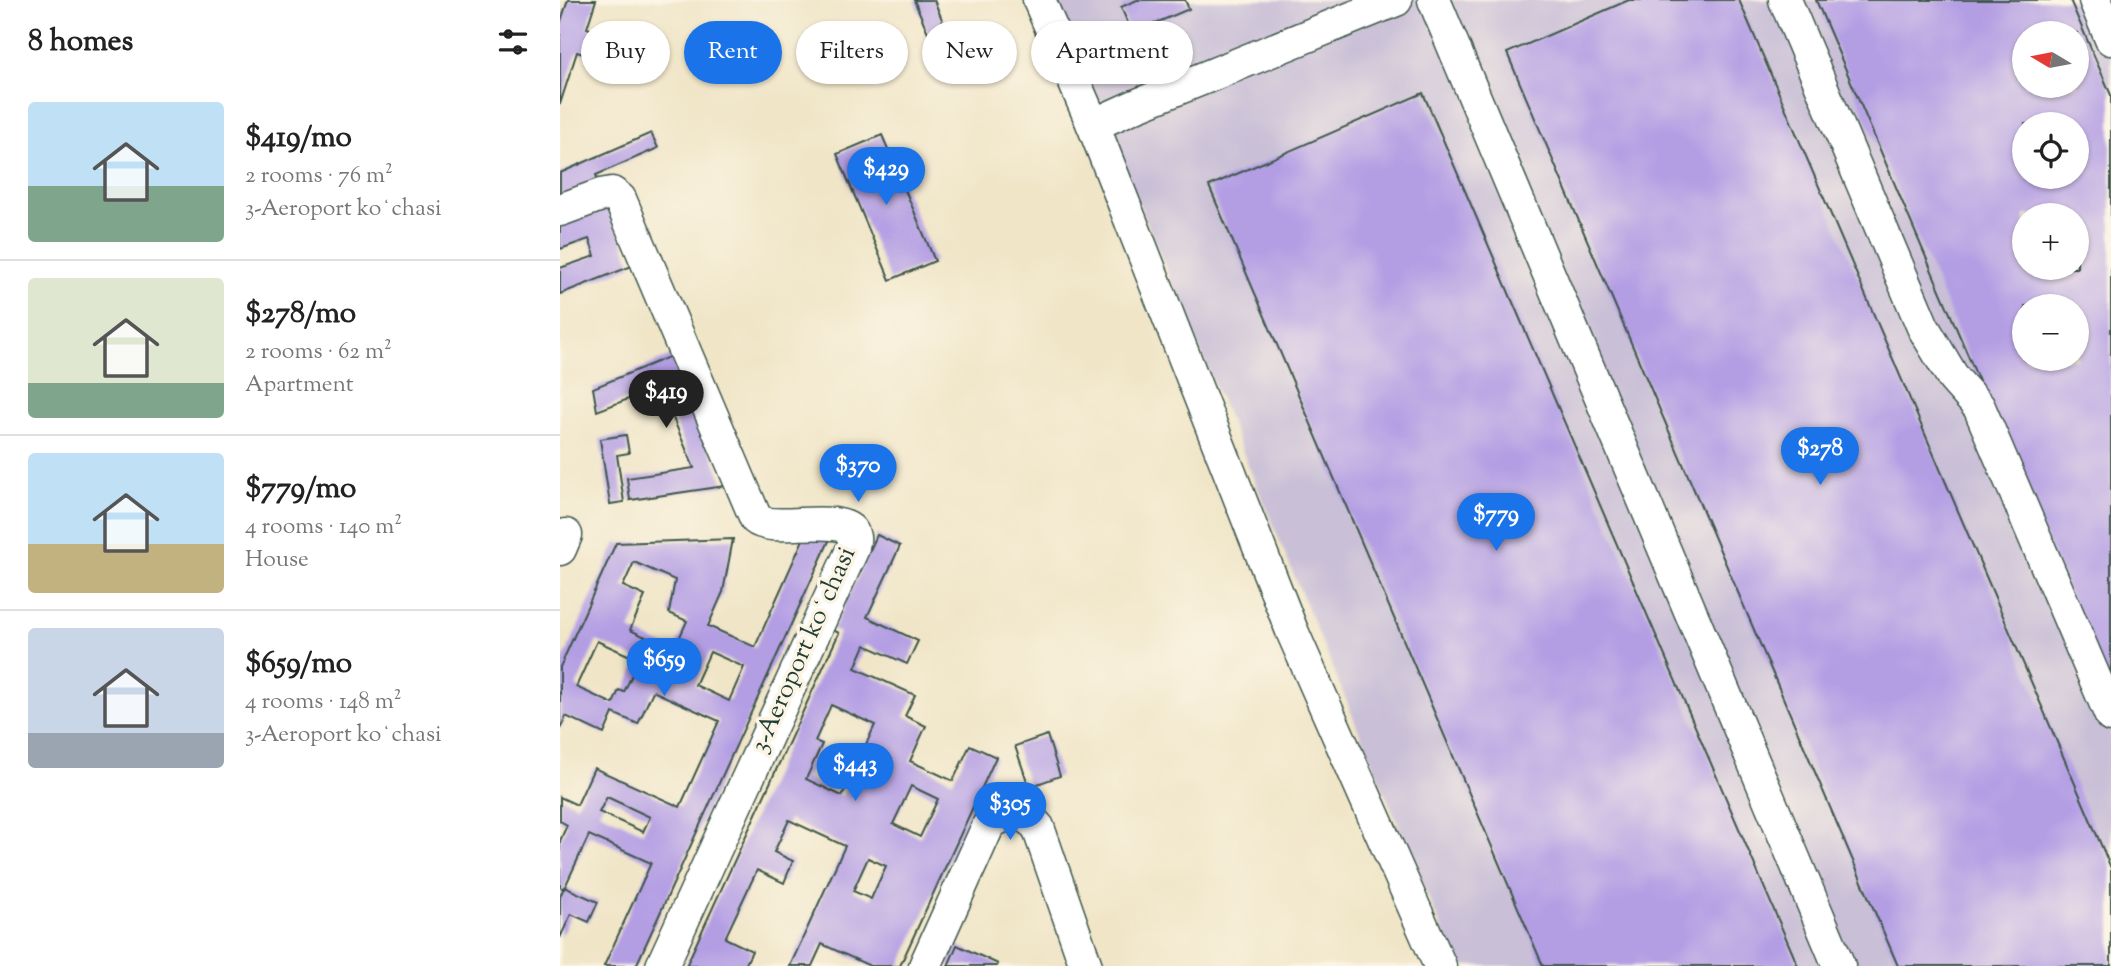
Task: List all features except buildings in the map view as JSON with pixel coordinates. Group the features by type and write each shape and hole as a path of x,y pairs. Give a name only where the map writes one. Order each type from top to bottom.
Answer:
{"street":[{"path":"1039,0 1093,125 1292,631 1440,966"},
{"path":"1093,125 1396,0"},
{"path":"1434,0 1839,966"},
{"path":"1784,0 1923,327 1954,379 1979,407 2111,716"},
{"path":"2095,0 2111,39"},
{"name":"3-Aeroport koʻchasi","path":"560,210 601,195 612,193 620,199 756,519 766,524 843,526 855,537 853,548 662,966"},
{"path":"925,966 989,824 1002,815 1013,813 1027,816 1038,827 1086,966"}],"shaded area":[{"path":"1054,0 2111,0 2111,966 1457,966 1089,84 1193,84 1193,21 1063,21"}]}
